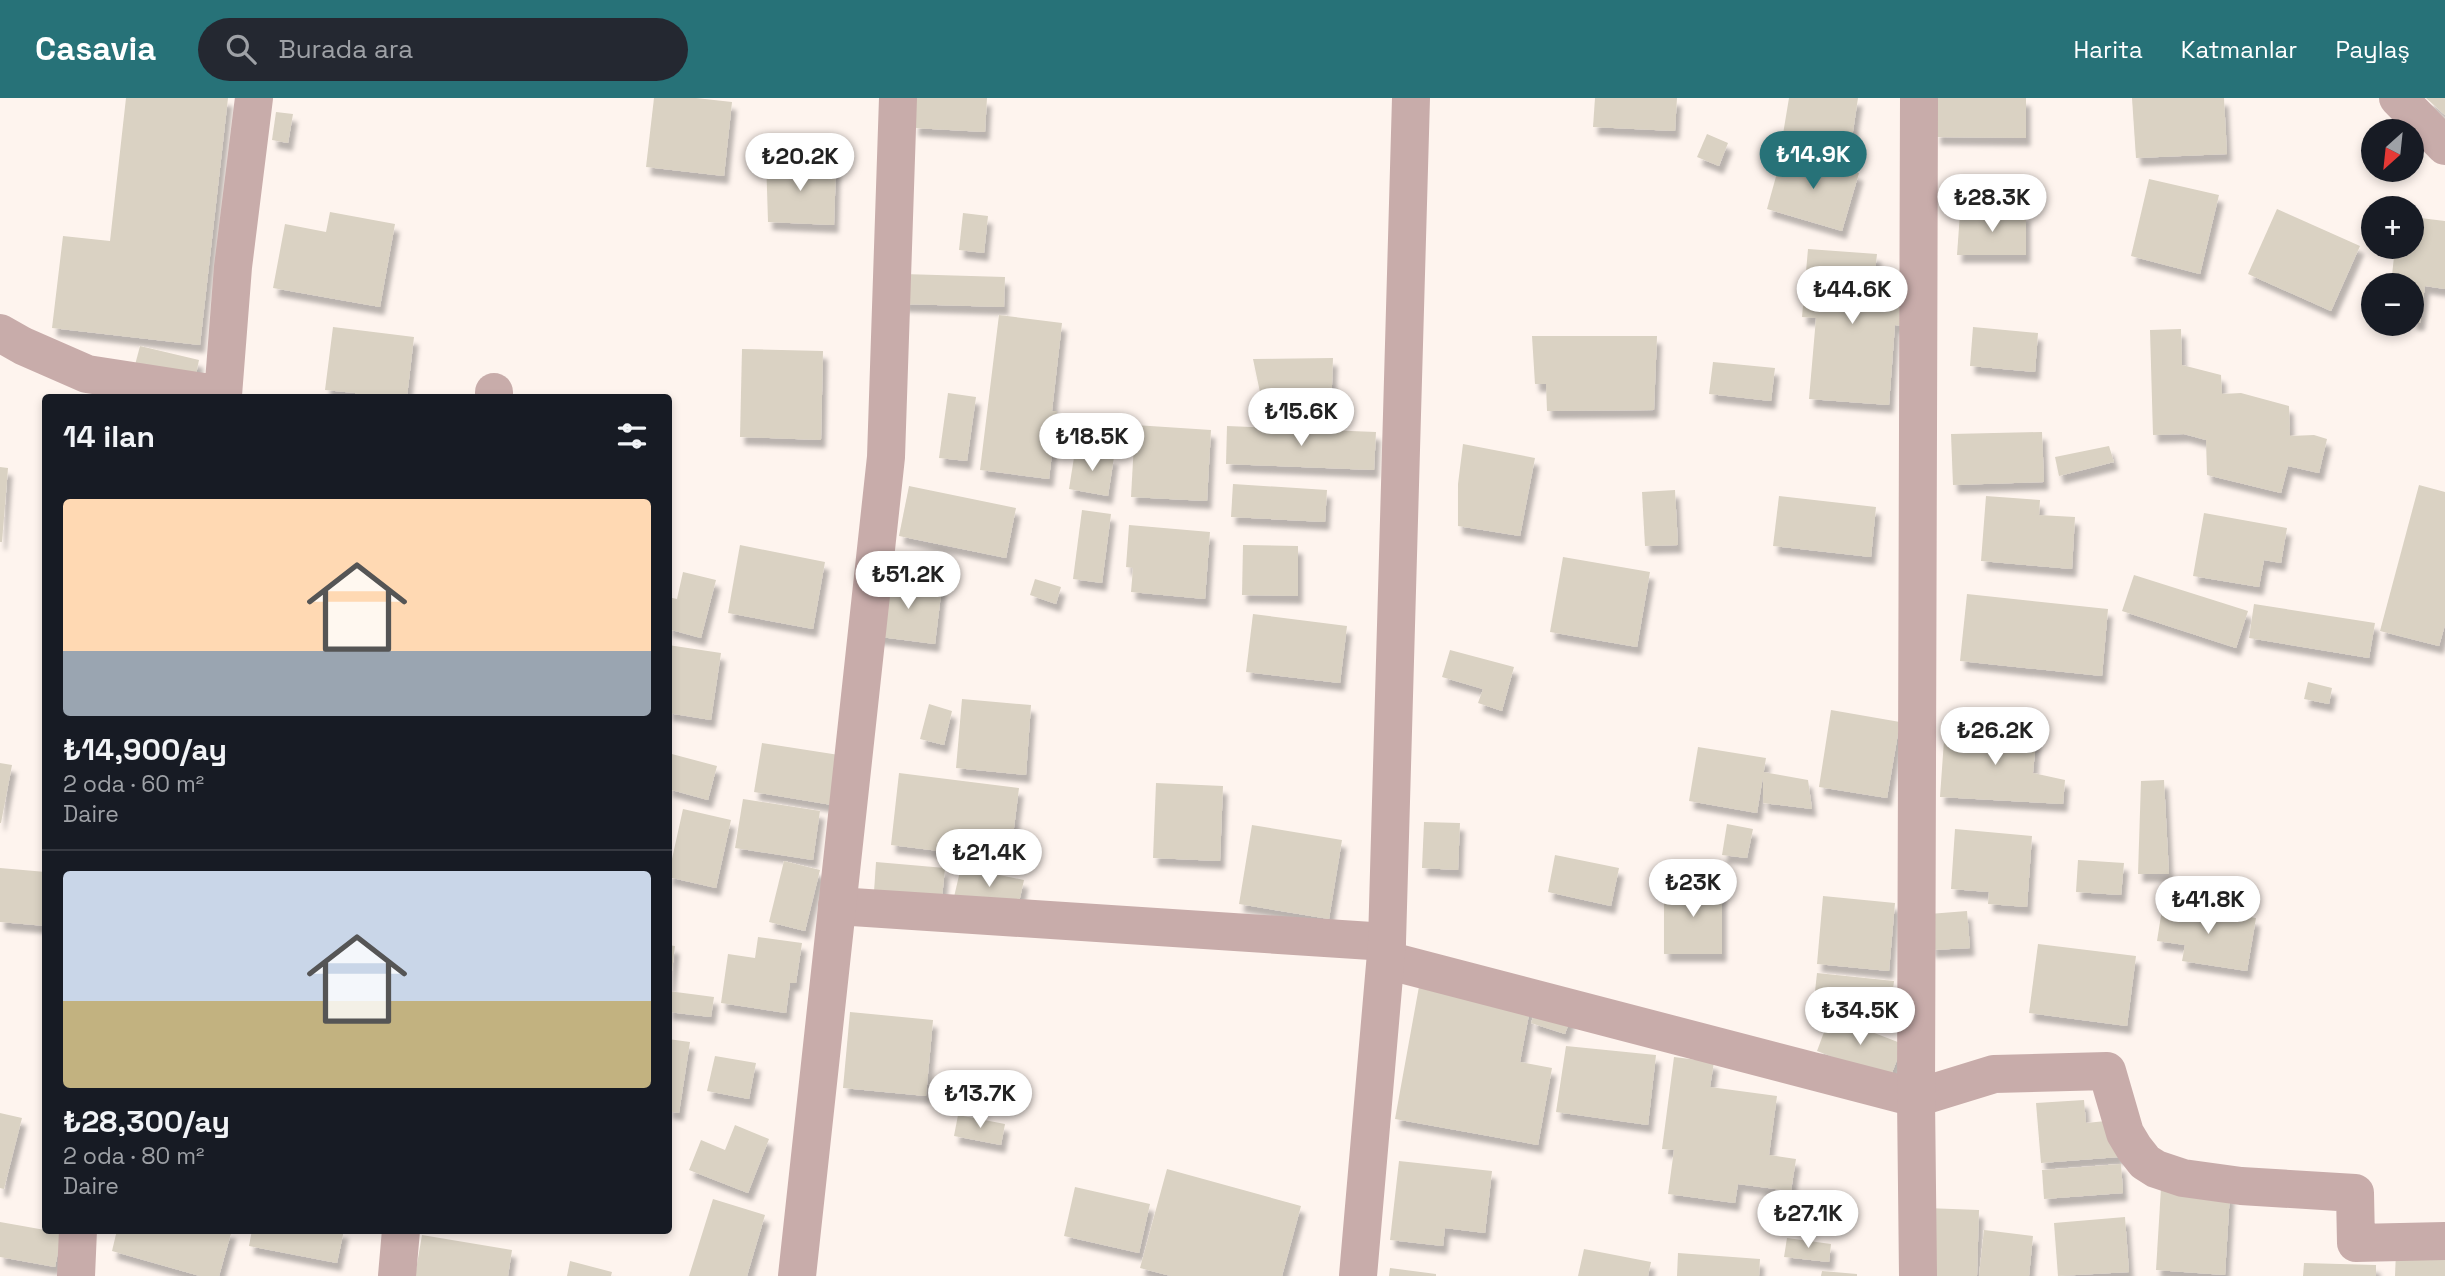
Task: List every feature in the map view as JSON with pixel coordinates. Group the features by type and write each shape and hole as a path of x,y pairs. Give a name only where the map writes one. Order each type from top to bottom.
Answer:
{"street":[{"path":"223,394 233,268 254,98"},
{"path":"796,1276 887,457 898,98"},
{"path":"1358,1276 1386,951 1411,98"},
{"path":"1918,1276 1916,1098 1919,98"},
{"path":"2402,100 2445,146"},
{"path":"0,333 90,385 199,394"},
{"path":"837,906 1386,951 1916,1098 1994,1074 2107,1071 2125,1133 2145,1162 2156,1169 2183,1178 2241,1186 2355,1193 2356,1243 2445,1241"},
{"path":"76,1276 78,1234"},
{"path":"397,1276 401,1234"}],"building":[{"path":"126,98 228,98 200,345 52,328 63,236 110,241"},
{"path":"654,98 696,98 732,102 724,176 646,167"},
{"path":"916,98 987,98 985,132 914,128"},
{"path":"1595,98 1677,98 1675,131 1593,127"},
{"path":"1789,98 1858,98 1851,145 1783,134"},
{"path":"1936,98 2026,98 2026,138 1936,137"},
{"path":"2132,98 2224,98 2227,154 2136,158"},
{"path":"2426,98 2445,98 2445,115"},
{"path":"276,112 293,114 288,143 272,140"},
{"path":"1707,134 1728,143 1719,166 1697,157"},
{"path":"1783,151 1859,173 1842,231 1767,209"},
{"path":"766,158 836,168 834,225 768,222"},
{"path":"2149,179 2219,195 2200,274 2131,256"},
{"path":"2277,209 2360,246 2331,311 2248,274"},
{"path":"330,212 395,224 380,307 273,288 285,224 326,232"},
{"path":"963,213 988,216 984,253 959,250"},
{"path":"1960,213 2026,213 2026,255 1957,255"},
{"path":"2424,218 2445,221 2445,289 2425,286 2424,293 2424,273 2392,273 2394,259 2424,259"},
{"path":"1808,249 1877,254 1875,272 1906,275 1903,326 1895,325 1889,405 1809,399 1816,318 1802,317"},
{"path":"903,274 1005,277 1004,307 902,304"},
{"path":"999,315 1062,323 1052,411 1057,411 1049,479 980,470"},
{"path":"333,327 414,337 407,394 355,394 325,390"},
{"path":"1973,327 2038,333 2035,372 1970,366"},
{"path":"2181,329 2182,365 2221,375 2222,394 2241,393 2289,406 2290,436 2314,435 2327,439 2319,473 2288,466 2281,493 2207,475 2206,440 2184,434 2153,435 2150,330"},
{"path":"1532,336 1657,336 1654,410 1547,411 1546,384 1535,384"},
{"path":"140,346 199,360 195,379 135,365"},
{"path":"742,349 823,351 821,440 740,437"},
{"path":"1333,358 1331,412 1264,411 1253,359"},
{"path":"1713,362 1775,368 1771,401 1709,394"},
{"path":"948,393 976,397 967,461 939,458"},
{"path":"1135,425 1211,430 1207,501 1131,497"},
{"path":"1227,426 1376,432 1374,470 1226,464"},
{"path":"2042,432 2044,482 1953,485 1951,434"},
{"path":"1463,444 1535,458 1520,536 1458,526 1458,484"},
{"path":"2109,446 2114,462 2059,476 2055,457"},
{"path":"1075,451 1114,457 1108,496 1069,489"},
{"path":"0,467 8,468 2,542 0,542"},
{"path":"1233,484 1327,490 1325,522 1231,517"},
{"path":"2419,485 2445,492 2445,625 2439,646 2380,631"},
{"path":"909,486 1016,508 1006,558 899,536"},
{"path":"1675,490 1678,545 1645,546 1642,492"},
{"path":"1779,496 1876,507 1871,557 1773,546"},
{"path":"1986,496 2040,500 2039,515 2075,517 2072,569 1981,561"},
{"path":"1082,510 1111,514 1102,583 1073,579"},
{"path":"2204,513 2287,528 2281,563 2264,560 2259,587 2193,576"},
{"path":"1129,525 1210,532 1205,599 1131,592 1133,568 1126,567"},
{"path":"740,545 825,562 813,629 728,613"},
{"path":"1243,545 1298,546 1298,596 1242,595"},
{"path":"1563,557 1650,572 1637,647 1550,632"},
{"path":"683,572 716,580 701,638 672,630 672,598 677,599"},
{"path":"2134,575 2248,611 2236,648 2122,611"},
{"path":"881,576 942,586 935,644 873,636"},
{"path":"1035,579 1061,587 1056,604 1030,595"},
{"path":"1967,594 2108,609 2102,676 1960,661"},
{"path":"2254,604 2375,623 2369,658 2249,638"},
{"path":"1253,614 1347,626 1340,683 1246,672"},
{"path":"672,646 721,653 711,720 672,714"},
{"path":"1450,650 1514,667 1502,711 1478,703 1483,689 1442,677"},
{"path":"2308,682 2332,688 2329,704 2304,699"},
{"path":"962,699 1031,705 1026,775 956,768"},
{"path":"929,704 952,711 944,745 920,739"},
{"path":"1831,710 1900,722 1887,798 1819,787"},
{"path":"1945,726 2037,730 2033,773 2065,780 2063,804 1940,797"},
{"path":"762,743 839,755 832,805 754,792"},
{"path":"1698,747 1766,758 1757,813 1689,801"},
{"path":"672,754 717,766 708,800 672,790"},
{"path":"0,763 12,765 1,823 0,823"},
{"path":"1763,772 1808,780 1812,809 1763,803"},
{"path":"899,773 1019,788 1011,852 989,849 990,840 981,839 979,856 891,845"},
{"path":"2164,780 2169,874 2138,874 2141,781"},
{"path":"1156,783 1223,786 1220,861 1153,858"},
{"path":"743,799 820,811 813,860 735,848"},
{"path":"683,809 731,820 716,888 672,878 672,859"},
{"path":"1424,822 1460,823 1458,870 1422,868"},
{"path":"1727,824 1753,829 1747,858 1722,855"},
{"path":"1252,825 1342,840 1329,919 1239,904"},
{"path":"1955,829 2032,836 2027,907 1988,904 1989,892 1951,889"},
{"path":"1555,855 1619,868 1611,906 1548,892"},
{"path":"2078,860 2124,863 2121,895 2076,892"},
{"path":"784,861 820,870 805,931 769,922"},
{"path":"876,862 945,868 942,898 874,892"},
{"path":"961,867 1024,880 1017,911 954,897"},
{"path":"0,868 42,872 42,926 0,922"},
{"path":"1664,884 1722,884 1722,954 1664,954"},
{"path":"1823,896 1895,903 1889,971 1817,964"},
{"path":"2163,903 2256,918 2247,971 2182,961 2185,945 2157,941"},
{"path":"1967,911 1970,948 1931,950 1929,914"},
{"path":"758,937 802,943 796,983 790,983 786,1013 721,1003 728,954 755,958"},
{"path":"2038,944 2136,956 2127,1026 2029,1013"},
{"path":"672,946 675,946 672,971"},
{"path":"1817,973 1894,981 1890,1018 1813,1010"},
{"path":"1420,981 1531,1004 1520,1062 1552,1068 1538,1145 1395,1119"},
{"path":"672,992 714,997 711,1017 672,1012"},
{"path":"1538,1002 1572,1014 1565,1034 1531,1023"},
{"path":"850,1012 933,1020 926,1096 843,1088"},
{"path":"1830,1016 1903,1044 1890,1078 1817,1051"},
{"path":"672,1040 690,1042 679,1113 672,1112"},
{"path":"1566,1046 1656,1055 1648,1125 1556,1112"},
{"path":"715,1056 756,1063 749,1099 707,1091"},
{"path":"1674,1057 1714,1062 1710,1087 1777,1096 1769,1155 1796,1159 1791,1191 1738,1184 1735,1203 1668,1194 1674,1150 1662,1149"},
{"path":"2084,1100 2086,1123 2116,1120 2119,1157 2041,1163 2036,1103"},
{"path":"0,1113 22,1118 4,1189 0,1188"},
{"path":"958,1115 1005,1124 1001,1145 954,1136"},
{"path":"735,1125 769,1139 748,1193 689,1170 701,1140 725,1150"},
{"path":"1399,1161 1492,1171 1485,1233 1445,1228 1443,1246 1390,1240"},
{"path":"2121,1164 2123,1193 2044,1199 2042,1170"},
{"path":"1167,1169 1301,1206 1282,1276 1171,1276 1140,1268"},
{"path":"1075,1187 1150,1204 1139,1253 1064,1236"},
{"path":"2161,1188 2230,1193 2225,1275 2156,1270"},
{"path":"713,1199 765,1215 747,1276 689,1276"},
{"path":"1926,1208 1979,1210 1977,1276 1924,1276"},
{"path":"2125,1217 2129,1272 2058,1276 2054,1223"},
{"path":"0,1222 42,1229 42,1234 62,1234 55,1267 0,1257"},
{"path":"1984,1230 2033,1236 2029,1276 1979,1276"},
{"path":"116,1234 231,1234 219,1276 200,1276 112,1251"},
{"path":"251,1234 343,1234 337,1263 249,1246"},
{"path":"422,1235 512,1250 508,1276 415,1276"},
{"path":"1787,1238 1831,1244 1829,1262 1784,1257"},
{"path":"1584,1249 1651,1262 1648,1276 1578,1276"},
{"path":"2396,1251 2445,1252 2445,1276 2395,1276"},
{"path":"1678,1253 1760,1259 1759,1276 1677,1276"},
{"path":"570,1261 612,1272 611,1276 567,1276"},
{"path":"2304,1263 2376,1265 2376,1276 2303,1276"},
{"path":"1390,1268 1436,1274 1436,1276 1389,1276"},
{"path":"1822,1271 1857,1274 1857,1276 1821,1276"}]}
